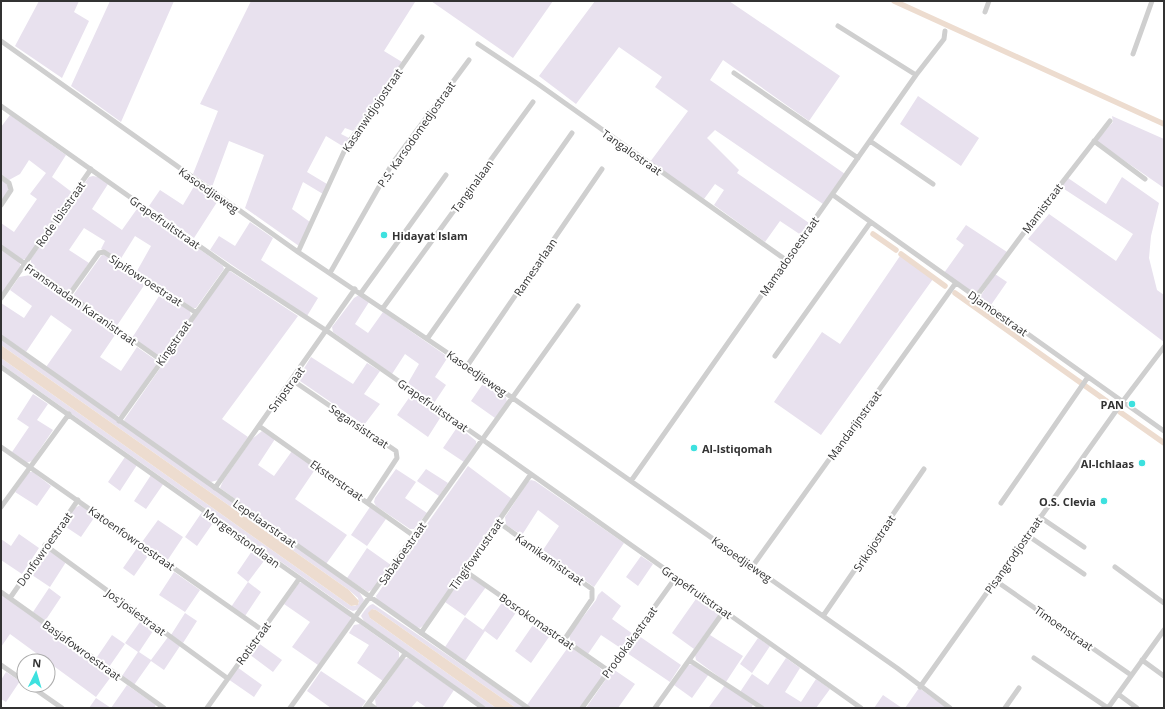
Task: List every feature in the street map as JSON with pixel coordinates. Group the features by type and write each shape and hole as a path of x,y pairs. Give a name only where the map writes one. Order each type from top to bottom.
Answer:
{"street":[{"path":"985,12 989,1"},
{"path":"1132,54 1152,1"},
{"path":"838,26 916,75"},
{"name":"Mamadosoestraat","path":"630,481 916,75 944,39 945,31"},
{"name":"Kasanwidjojostraat","path":"298,252 347,145 422,37"},
{"name":"Kasoedjieweg","path":"1,41 298,252 361,293 513,398 897,668 920,687 950,708"},
{"name":"Tangalostraat","path":"478,44 538,84 786,260"},
{"name":"P.S. Karsodomedjostraat","path":"330,273 392,164 469,60"},
{"path":"734,73 858,158"},
{"name":"Tanginalaan","path":"383,308 533,102"},
{"name":"Grapefruitstraat","path":"1,106 229,267 327,331 483,440 861,708"},
{"name":"Mamistraat","path":"976,297 1110,121"},
{"path":"427,339 572,133"},
{"path":"870,141 933,184"},
{"path":"1094,141 1145,179"},
{"name":"Rode Ibisstraat","path":"1,298 92,169"},
{"name":"Ramesarlaan","path":"467,366 602,169"},
{"path":"361,293 446,175"},
{"path":"1,177 9,183 11,190 1,205"},
{"name":"Djamoestraat","path":"832,195 955,284 976,297 1087,379 1123,401 1164,431"},
{"path":"775,356 870,223"},
{"name":"Fransmadam Karanistraat","path":"1,247 161,360"},
{"name":"Sipifowroestraat","path":"69,295 99,253 104,252 195,312"},
{"name":"Kingstraat","path":"119,421 195,312 229,267"},
{"name":"Mandarijnstraat","path":"752,567 955,284"},
{"name":"Snipstraat","path":"215,488 355,290"},
{"name":"Sabakoestraat","path":"290,708 578,306"},
{"name":"Lepelaarstraat","path":"1,338 528,708"},
{"name":"Pisangrodjostraat","path":"920,687 1123,401 1164,347"},
{"name":"Morgenstondlaan","path":"1,367 299,579 356,617 405,654 482,708"},
{"path":"1001,503 1087,379"},
{"name":"Segansistraat","path":"292,380 396,450 397,458 368,502"},
{"path":"1,508 69,414"},
{"name":"Eksterstraat","path":"259,426 414,536"},
{"name":"Katoenfowroestraat","path":"1,447 262,630"},
{"name":"Srikojostraat","path":"823,616 924,469"},
{"name":"Tingifowrustraat","path":"421,632 465,571 531,474"},
{"name":"Donfowroestraat","path":"10,598 78,500"},
{"path":"1040,517 1084,547"},
{"name":"Kamikamistraat","path":"498,522 592,589 592,599 564,640"},
{"path":"1027,535 1084,574"},
{"name":"Jos'josiestraat","path":"46,545 227,678"},
{"path":"1115,567 1164,603"},
{"name":"Bosrokomastraat","path":"465,571 609,671"},
{"name":"Prodokakastraat","path":"582,708 676,577"},
{"name":"Rotistraat","path":"207,708 299,579"},
{"name":"Timoenstraat","path":"996,580 1131,675"},
{"name":"Basjafowroestraat","path":"1,592 164,708"},
{"path":"658,707 724,611"},
{"path":"1034,658 1108,708 1164,630"},
{"path":"375,708 367,706 405,654"},
{"path":"690,660 762,708"},
{"path":"1142,660 1164,676"},
{"path":"1,665 16,675"},
{"path":"1005,708 1019,688"},
{"path":"40,693 62,708"},
{"path":"1118,694 1137,708"}],"shaded area":[{"path":"39,1 79,1 74,12 89,21 62,78 15,46"},
{"path":"110,1 174,1 121,122 71,86"},
{"path":"251,1 415,2 384,51 402,62 353,131 345,128 341,134 349,138 344,147 326,136 307,172 327,184 323,194 303,182 292,209 310,222 299,246 245,208 264,155 229,141 212,187 193,174 218,111 200,104"},
{"path":"431,1 553,1 513,58"},
{"path":"595,1 729,1 840,76 809,121 723,60 710,80 845,174 823,204 715,130 707,138 739,170 737,173 809,223 801,235 780,221 765,242 714,205 724,190 715,184 704,199 650,162 688,111 655,87 662,77 619,47 576,104 539,76"},
{"path":"918,96 979,138 961,166 900,124"},
{"path":"10,115 66,155 52,177 73,193 26,259 22,260 1,245 1,223 14,232 37,199 30,194 46,173 29,160 20,174 9,180 1,174 1,127"},
{"path":"1112,116 1164,139 1164,188 1096,141 1113,122"},
{"path":"89,177 98,177 108,184 92,209 122,230 139,206 223,266 224,269 196,308 193,308 137,271 151,246 135,236 120,260 101,249 105,241 84,228 69,250 89,263 70,290 67,291 31,266 31,259"},
{"path":"1122,177 1159,203 1151,236 1149,258 1157,290 1164,295 1164,342 1028,239 1049,214 1116,261 1133,234 1061,187 1068,178 1106,204"},
{"path":"1,179 8,185 8,191 1,201"},
{"path":"196,183 219,199 194,238 149,206 160,190 183,205"},
{"path":"250,222 273,238 261,260 318,298 307,316 210,250 219,236 235,246"},
{"path":"966,225 1007,252 976,293 973,294 944,273 964,245 956,239"},
{"path":"1,249 19,261 21,267 1,296"},
{"path":"104,254 147,281 116,327 75,297 74,294"},
{"path":"900,256 933,279 821,435 774,402 822,332 840,344"},
{"path":"230,271 298,316 222,419 248,437 218,480 211,482 125,423 124,420 227,272"},
{"path":"995,274 1007,282 991,305 980,297"},
{"path":"30,275 39,276 117,332 100,357 121,371 137,347 157,361 156,365 123,413 119,416 115,415 46,367 72,330 51,315 26,352 1,335 1,303 24,318 32,306 10,290 19,277"},
{"path":"161,293 164,293 190,311 191,317 164,354 158,356 132,338"},
{"path":"359,295 369,302 355,324 368,333 383,312 448,357 435,377 446,385 434,403 408,383 419,364 405,354 392,374 333,332 332,327 354,298"},
{"path":"1,339 358,590 364,600 359,609 353,611 348,609 1,364 1,358 351,606 355,606 359,603 358,598 349,590 1,345"},
{"path":"1,345 349,590 359,601 358,605 351,606 1,358"},
{"path":"311,357 353,384 367,363 380,371 364,394 380,404 364,425 300,381 298,378"},
{"path":"484,382 506,397 507,402 495,418 471,401"},
{"path":"33,394 48,404 37,420 53,430 32,461 26,463 12,452 29,427 17,419"},
{"path":"411,395 442,415 428,437 397,415"},
{"path":"458,426 476,441 476,444 464,462 443,448"},
{"path":"262,431 275,439 258,465 274,476 292,451 316,468 295,499 347,535 326,564 220,488 223,481 252,439"},
{"path":"125,457 137,465 120,491 108,482"},
{"path":"468,466 512,499 424,625 420,628 416,627 377,600 376,596"},
{"path":"396,469 416,482 405,498 427,513 414,529 410,529 376,506 374,502 375,498"},
{"path":"426,469 448,483 439,496 417,481"},
{"path":"29,472 33,472 51,486 37,506 15,492"},
{"path":"151,475 164,483 146,509 134,501"},
{"path":"531,480 535,481 624,543 594,587 543,550 559,526 538,510 522,535 506,525 505,517 528,482"},
{"path":"80,505 96,515 81,537 63,525 75,508"},
{"path":"370,507 386,519 367,546 351,535"},
{"path":"202,512 215,520 197,546 185,537"},
{"path":"158,520 183,537 167,561 142,542"},
{"path":"19,534 39,548 22,574 1,560 1,539 11,546"},
{"path":"139,545 150,553 134,576 123,568"},
{"path":"254,548 267,557 248,582 237,573"},
{"path":"367,548 391,565 373,589 368,592 347,578"},
{"path":"46,551 51,552 66,562 50,587 29,573"},
{"path":"641,556 653,564 638,586 626,577"},
{"path":"174,572 200,590 185,612 159,595"},
{"path":"467,575 486,587 465,616 445,602 464,576"},
{"path":"248,582 261,592 245,616 231,607"},
{"path":"302,582 350,615 351,620 318,665 292,647 310,622 284,604 299,583"},
{"path":"49,588 61,597 45,621 33,612"},
{"path":"602,591 621,606 612,619 633,634 622,649 601,635 588,654 571,643 569,635"},
{"path":"1,594 113,674 96,697 56,668 56,653 36,653 10,634 1,647"},
{"path":"698,596 719,612 719,615 694,649 672,633"},
{"path":"503,601 517,611 497,640 485,631 465,661 445,647 465,617 483,630"},
{"path":"373,604 525,708 516,708 376,610 372,609 370,618 496,708 486,708 364,621 361,616 368,607"},
{"path":"372,609 376,610 516,708 496,708 370,618 368,613"},
{"path":"185,613 197,621 183,643 171,635"},
{"path":"142,619 155,628 139,652 151,660 168,637 180,646 164,670 151,661 134,685 122,676 138,652 125,643"},
{"path":"535,622 551,634 531,663 515,651"},
{"path":"360,624 399,652 399,659 383,681 357,663 369,645 349,633 354,625"},
{"path":"112,635 125,644 109,667 97,657"},
{"path":"710,635 743,656 726,682 696,660 695,655"},
{"path":"639,636 681,665 670,682 627,653"},
{"path":"758,638 770,646 752,673 740,664"},
{"path":"257,642 282,660 273,672 249,654"},
{"path":"569,646 600,668 604,674 580,708 531,708 527,705"},
{"path":"408,658 454,690 442,708 427,708 417,701 411,708 379,708 376,706 375,699 404,659"},
{"path":"786,658 800,668 785,692 801,702 816,679 830,689 816,708 764,708 740,692 752,674 768,685"},
{"path":"693,664 709,674 692,698 674,685 688,665"},
{"path":"237,667 262,685 254,697 228,679"},
{"path":"613,669 635,684 618,708 586,708"},
{"path":"321,671 366,701 361,708 331,708 307,691"},
{"path":"6,672 16,678 16,687 6,702 1,699 1,680"},
{"path":"127,685 156,705 154,708 111,708"},
{"path":"725,685 753,705 751,708 709,707"},
{"path":"919,688 947,708 905,708"},
{"path":"883,695 902,708 874,708"},
{"path":"96,698 111,708 89,708"}],"waterway":[{"path":"894,1 1164,124"},
{"path":"873,234 896,250"},
{"path":"901,254 945,286"},
{"path":"955,293 1112,405"},
{"path":"1120,412 1164,443"}],"place":[{"name":"Hidayat Islam","path":"384,235"},
{"name":"PAN","path":"1132,404"},
{"name":"Al-Istiqomah","path":"694,448"},
{"name":"Al-Ichlaas","path":"1142,463"},
{"name":"O.S. Clevia","path":"1104,501"}]}
